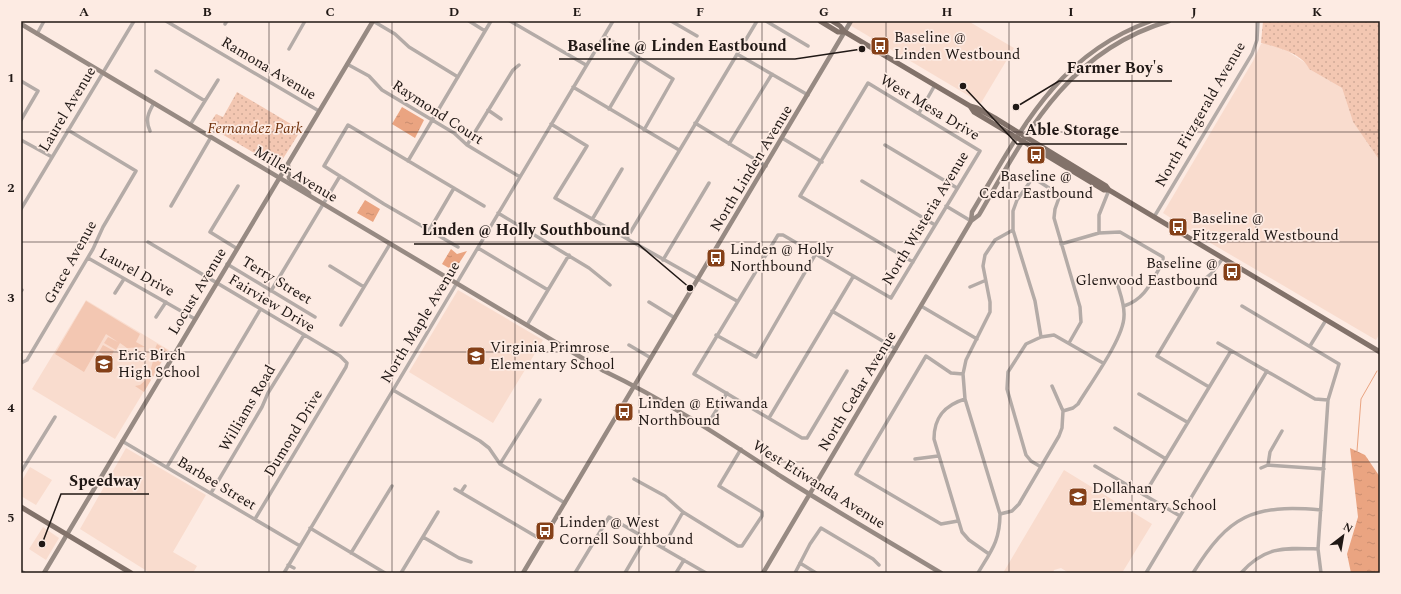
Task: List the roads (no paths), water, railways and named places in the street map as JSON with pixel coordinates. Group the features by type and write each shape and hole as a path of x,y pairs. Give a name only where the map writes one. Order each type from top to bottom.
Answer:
{"main road":[{"path":"820,21 838,32 845,32"},
{"path":"832,21 840,26 845,32 970,106 977,108 1024,140 1106,186 1109,190 1380,352"},
{"path":"21,507 131,573"}],"street":[{"path":"37,34 44,21"},
{"name":"Laurel Avenue","path":"22,206 134,21"},
{"name":"Ramona Avenue","path":"166,21 319,111"},
{"path":"289,49 305,21"},
{"path":"373,21 395,34 409,47 458,77"},
{"name":"Locust Avenue","path":"44,573 236,248 373,21"},
{"path":"469,21 486,31"},
{"path":"408,161 491,21"},
{"path":"510,21 586,65"},
{"name":"North Maple Avenue","path":"284,573 613,21"},
{"path":"671,21 678,23 697,36"},
{"path":"628,238 757,21"},
{"path":"766,21 808,46"},
{"name":"North Linden Avenue","path":"523,573 851,21"},
{"name":"North Cedar Avenue","path":"972,221 972,212 1018,136 1048,92 1074,65 1121,34 1151,21"},
{"name":"North Cedar Avenue","path":"764,572 972,221 979,215 1024,140 1059,91 1083,67 1122,40 1150,27 1169,21"},
{"name":"North Fitzgerald Avenue","path":"1154,217 1252,54 1257,40 1258,21"},
{"name":"Miller Avenue","path":"21,24 457,283"},
{"path":"604,36 674,79 644,130"},
{"path":"737,54 808,95"},
{"path":"609,109 639,58"},
{"name":"Raymond Court","path":"347,64 369,76 382,90 454,133 467,145 520,177"},
{"path":"467,145 513,70 519,65"},
{"path":"156,71 205,101"},
{"path":"730,144 772,74"},
{"path":"190,125 218,80"},
{"path":"21,81 38,91 21,120"},
{"name":"West Mesa Drive","path":"822,162 868,83 980,151"},
{"path":"919,113 935,85"},
{"path":"573,87 679,150"},
{"path":"150,131 147,123 147,117 154,103"},
{"path":"488,110 501,119"},
{"path":"695,123 766,166"},
{"path":"552,124 587,146 555,198 593,218 663,260 699,278 737,301"},
{"path":"458,247 324,166 348,125 484,206"},
{"name":"Grace Avenue","path":"22,361 88,258 103,227 136,170 68,130"},
{"path":"171,206 211,137"},
{"path":"782,138 822,162 800,196 912,262"},
{"path":"21,140 52,157"},
{"path":"885,145 957,188"},
{"name":"North Wisteria Avenue","path":"853,277 891,298 980,151"},
{"path":"289,161 287,172 289,178 314,199"},
{"path":"593,218 622,170"},
{"path":"272,291 340,176"},
{"path":"1041,337 1035,301 1013,230 1013,211 1015,205 1032,179 1035,179 1060,195 1055,209 1054,218 1080,307 1080,322 1069,343"},
{"path":"862,181 935,225"},
{"path":"663,260 709,183"},
{"path":"236,248 210,232 238,186"},
{"path":"430,229 454,188"},
{"path":"1099,233 1099,215 1109,190"},
{"path":"946,206 972,221"},
{"path":"498,213 589,268 610,285"},
{"path":"978,573 1000,531 1000,514 965,399 963,374 966,360 990,312 990,302 984,281 983,266 987,251 996,240 1013,230"},
{"path":"1061,244 1110,231 1126,234 1163,257 1163,262 1141,298 1124,306"},
{"path":"769,418 853,277 783,235 778,235 716,335 694,374 802,438 806,438 847,371"},
{"name":"Fairview Drive","path":"148,242 344,359"},
{"path":"341,325 390,244"},
{"path":"478,248 548,290"},
{"path":"527,325 568,255"},
{"path":"716,335 756,358 815,255"},
{"name":"Laurel Drive","path":"88,258 195,319"},
{"path":"1209,387 1157,356 1202,282 1212,273 1223,258"},
{"name":"Terry Street","path":"227,264 315,317"},
{"path":"330,266 364,286"},
{"path":"115,293 124,279"},
{"path":"1062,411 1073,408 1078,404 1121,330 1124,316 1124,306 1116,279"},
{"path":"970,287 984,281"},
{"name":"West Etiwanda Avenue","path":"457,283 604,371 635,385 741,449 810,494 941,573"},
{"path":"156,317 166,302"},
{"path":"649,302 675,318"},
{"path":"921,306 977,339"},
{"path":"1242,306 1339,364 1328,400 1318,549 1322,573"},
{"path":"166,467 260,310"},
{"path":"832,311 896,349"},
{"path":"1310,346 1326,320"},
{"name":"Williams Road","path":"211,493 304,335"},
{"path":"1041,467 1031,461 1026,455 1007,389 1008,372 1026,344 1041,337 1054,335 1103,363"},
{"path":"1218,343 1315,400 1328,400"},
{"path":"629,344 651,358"},
{"path":"1144,495 1231,351"},
{"path":"958,522 941,524 856,474 926,356 951,373 963,374"},
{"name":"Dumond Drive","path":"255,519 346,367 347,363 344,359"},
{"path":"1146,573 1267,371"},
{"path":"1000,514 1012,511 1019,504 1059,436 1062,428 1062,411 1052,386"},
{"path":"393,390 480,441 489,448 500,464 565,503"},
{"path":"706,428 727,393"},
{"path":"1139,394 1187,422"},
{"path":"965,399 950,405 937,420 934,439 962,532 969,540 989,554"},
{"path":"500,464 540,400"},
{"path":"21,472 55,417"},
{"path":"1115,428 1166,459"},
{"path":"1268,466 1270,452 1282,432"},
{"name":"Barbee Street","path":"122,441 300,546"},
{"path":"634,479 665,496 683,512 738,546 742,546 762,516 762,512 719,486 741,449"},
{"path":"916,459 938,456"},
{"path":"1095,466 1180,516"},
{"path":"1261,468 1268,466 1324,469"},
{"path":"352,553 392,486"},
{"path":"462,492 465,486"},
{"path":"456,489 542,540"},
{"path":"1193,573 1213,542 1243,519 1269,509 1281,508 1321,510"},
{"path":"402,573 438,512"},
{"path":"663,547 683,512"},
{"path":"574,573 609,517 706,573"},
{"path":"310,528 385,573"},
{"path":"795,573 810,544 821,528 873,559 879,565"},
{"path":"423,537 459,558 471,562"},
{"path":"625,573 646,537"},
{"path":"1241,573 1254,559 1272,550 1283,548 1318,549"},
{"path":"297,551 302,554"},
{"path":"676,573 684,560"},
{"path":"800,563 816,573"},
{"path":"288,565 294,568"},
{"path":"764,572 770,573"}],"water":[{"path":"402,107 424,120 415,138 392,124"},
{"path":"365,200 380,209 373,222 357,213"},
{"path":"451,249 457,254 467,251 454,271 442,264"},
{"path":"1350,448 1365,455 1380,477 1380,573 1351,573 1347,554 1358,517"}],"waterway":[{"path":"1357,451 1361,399 1377,371"}],"place":[{"name":"Baseline @ Linden Westbound","path":"880,46"},
{"name":"Baseline @ Linden Eastbound","path":"862,49"},
{"name":"Able Storage","path":"963,86"},
{"name":"Farmer Boy's","path":"1016,107"},
{"name":"Baseline @ Cedar Eastbound","path":"1036,155"},
{"name":"Baseline @ Fitzgerald Westbound","path":"1178,227"},
{"name":"Linden @ Holly Northbound","path":"716,258"},
{"name":"Baseline @ Glenwood Eastbound","path":"1232,272"},
{"name":"Linden @ Holly Southbound","path":"690,288"},
{"name":"Virginia Primrose Elementary School","path":"476,356"},
{"name":"Eric Birch High School","path":"104,364"},
{"name":"Linden @ Etiwanda Northbound","path":"624,412"},
{"name":"Dollahan Elementary School","path":"1078,497"},
{"name":"Linden @ West Cornell Southbound","path":"545,531"},
{"name":"Speedway","path":"42,544"}],"park label":[{"name":"Fernandez Park","path":"255,128"}]}
